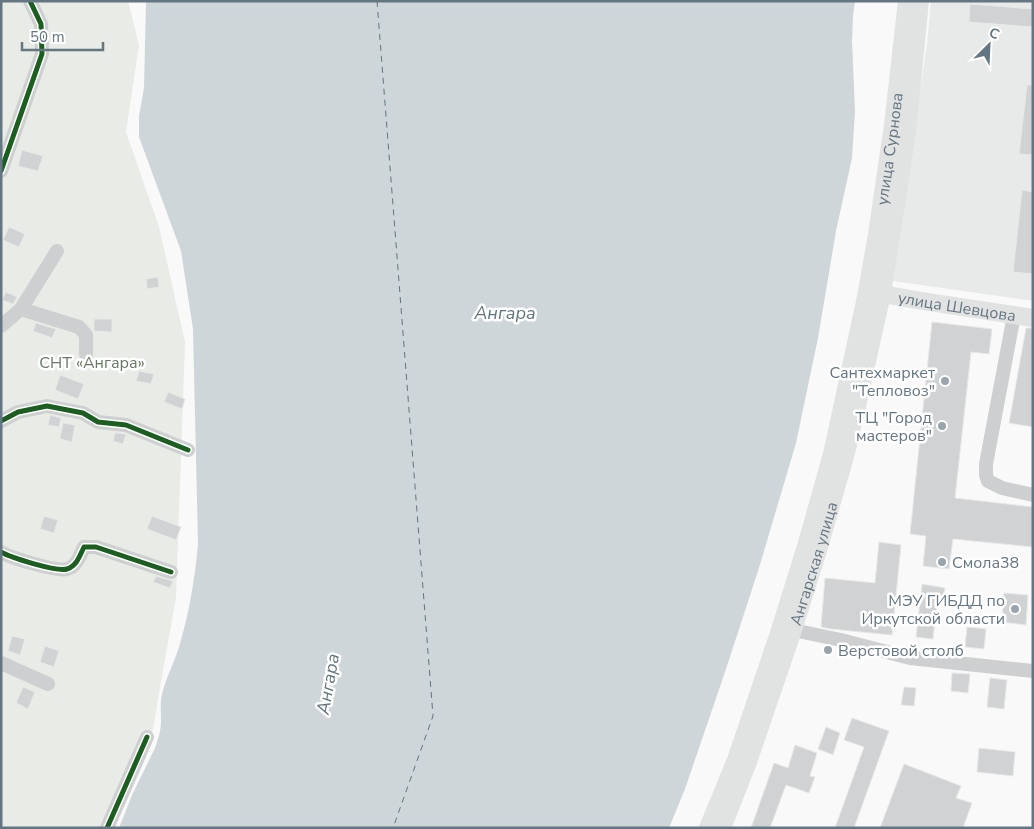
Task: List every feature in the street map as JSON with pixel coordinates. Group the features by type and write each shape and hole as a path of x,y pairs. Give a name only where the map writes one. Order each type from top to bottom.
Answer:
{"main road":[{"name":"улица Сурнова","path":"874,295 877,234 893,125 906,1"},
{"name":"улица Сурнова","path":"874,295 908,123 920,1"},
{"name":"улица Шевцова","path":"874,295 1033,318"},
{"name":"Ангарская улица","path":"722,828 748,762 793,630 846,453 874,295"},
{"name":"Ангарская улица","path":"708,828 736,760 780,630 832,454 874,295"}],"street":[{"path":"1,172 42,54 41,24 30,1"},
{"path":"1,326 21,308 57,252"},
{"path":"21,308 79,327 86,335 86,354"},
{"path":"1014,315 986,464 986,474 988,481 1002,488 1033,495"},
{"path":"1,421 18,412 48,406 83,413 98,422 126,425 188,450"},
{"path":"1,552 48,568 67,569 77,562 84,547 96,547 172,572"},
{"path":"793,630 910,658 1033,671"},
{"path":"1,663 48,684"},
{"path":"107,828 147,737"},
{"path":"730,809 731,828"}],"shaded area":[{"path":"931,1 1033,1 1033,301 893,281 927,43"}],"green space":[{"name":"СНТ «Ангара»","path":"1,1 128,1 139,45 126,132 159,227 185,342 176,598 153,729 115,828 1,828"}],"water":[{"name":"Ангара","path":"146,1 855,1 852,41 855,111 852,158 836,231 818,338 796,443 759,568 725,672 685,789 669,828 119,828 159,735 162,694 186,622 198,544 193,329 181,251 139,137 139,116 144,88"}],"building":[{"path":"970,4 1033,9 1033,27 969,22"},
{"path":"1027,85 1033,85 1033,155 1019,154"},
{"path":"22,150 43,156 38,171 18,166"},
{"path":"1022,190 1033,192 1033,274 1013,272"},
{"path":"9,227 25,234 19,247 3,240"},
{"path":"158,277 159,287 147,289 146,279"},
{"path":"6,292 17,297 13,304 2,300"},
{"path":"94,319 112,319 112,332 94,331"},
{"name":"ТЦ \"Город мастеров\"","path":"932,322 992,329 989,354 971,352 955,498 1033,507 1033,547 953,539 949,569 923,566 926,536 910,534"},
{"path":"36,323 56,329 52,338 33,331"},
{"path":"1026,328 1033,328 1033,427 1009,423"},
{"path":"139,371 154,374 151,384 136,381"},
{"path":"60,375 84,384 78,399 55,390"},
{"path":"168,392 185,399 182,409 164,402"},
{"path":"50,415 61,418 59,427 48,425"},
{"path":"63,423 75,425 72,442 60,439"},
{"path":"115,433 126,434 123,444 113,441"},
{"path":"44,516 58,520 54,533 40,529"},
{"path":"152,516 181,527 176,540 147,529"},
{"path":"879,542 901,545 892,635 821,627 825,578 875,583"},
{"path":"156,576 173,581 170,588 153,582"},
{"path":"922,584 945,588 942,604 937,603 933,639 916,637"},
{"name":"МЭУ ГИБДД по Иркутской области","path":"1004,593 1028,595 1026,625 1002,622"},
{"path":"967,627 986,629 984,649 965,647"},
{"path":"12,636 25,639 20,655 8,651"},
{"path":"45,646 59,651 54,667 40,662"},
{"path":"952,673 970,674 968,693 951,691"},
{"path":"990,678 1007,680 1004,709 987,707"},
{"path":"23,687 35,692 28,709 16,703"},
{"path":"904,687 916,688 914,706 901,705"},
{"path":"852,718 889,731 854,828 835,828 864,747 844,740"},
{"path":"826,727 840,733 833,755 818,749"},
{"path":"795,745 817,753 810,776 815,777 809,793 786,785 770,828 751,828 774,763 788,768"},
{"path":"979,748 1015,752 1013,776 977,772"},
{"path":"904,764 961,786 956,798 972,803 963,828 880,828"}],"ferry route":[{"path":"377,1 433,716 393,828"}],"cycle path":[{"path":"1,171 42,54 41,24 30,1"},
{"path":"1,421 18,412 47,406 83,413 98,422 126,425 188,450"},
{"path":"1,552 34,564 67,569 78,560 84,547 96,547 171,572"},
{"path":"107,828 147,737"}],"place":[{"name":"Сантехмаркет \"Тепловоз\"","path":"945,381"},
{"name":"ТЦ \"Город мастеров\"","path":"942,426"},
{"name":"Смола38","path":"942,562"},
{"name":"МЭУ ГИБДД по Иркутской области","path":"1015,609"},
{"name":"Верстовой столб","path":"828,650"}]}
